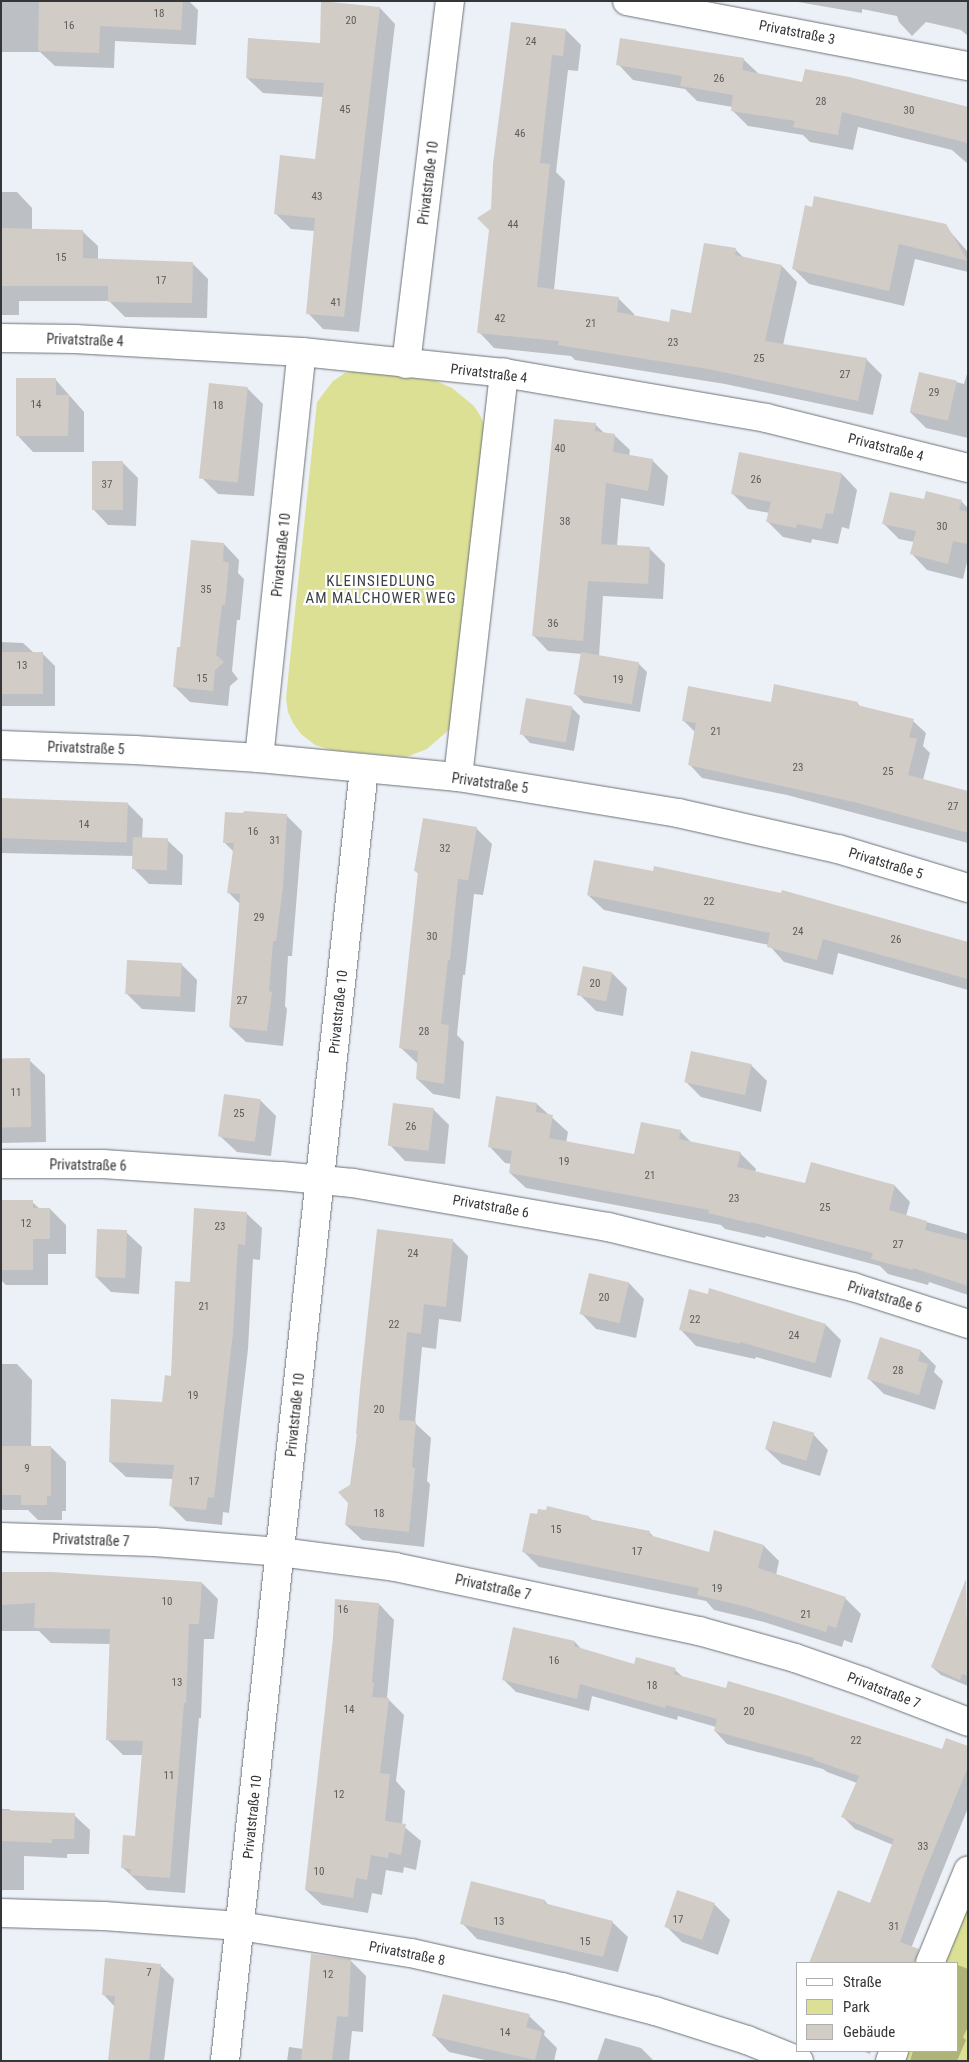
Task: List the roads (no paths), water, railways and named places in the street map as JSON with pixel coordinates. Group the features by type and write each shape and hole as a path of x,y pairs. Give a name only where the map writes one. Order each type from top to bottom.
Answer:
{"street":[{"name":"Privatstraße 10","path":"406,364 450,1"},
{"name":"Privatstraße 3","path":"627,1 968,66"},
{"name":"Privatstraße 4","path":"1,338 75,339 302,352 504,373 766,418 968,468"},
{"name":"Privatstraße 10","path":"259,758 302,352"},
{"path":"458,777 504,373"},
{"name":"Privatstraße 5","path":"1,745 259,758 458,777 678,812 838,848 968,888"},
{"name":"Privatstraße 10","path":"225,2061 364,768"},
{"name":"Privatstraße 6","path":"1,1164 103,1164 321,1179 608,1227 853,1287 968,1324"},
{"name":"Privatstraße 7","path":"1,1537 154,1542 280,1552 395,1567 699,1631 795,1658 968,1722"},
{"path":"930,1962 968,1871"},
{"name":"Privatstraße 8","path":"1,1913 104,1916 240,1926 411,1952 562,1987 664,2014 747,2040 799,2061"}],"district":[{"name":"KLEINSIEDLUNG AM MALCHOWER WEG","path":"381,590"}]}
